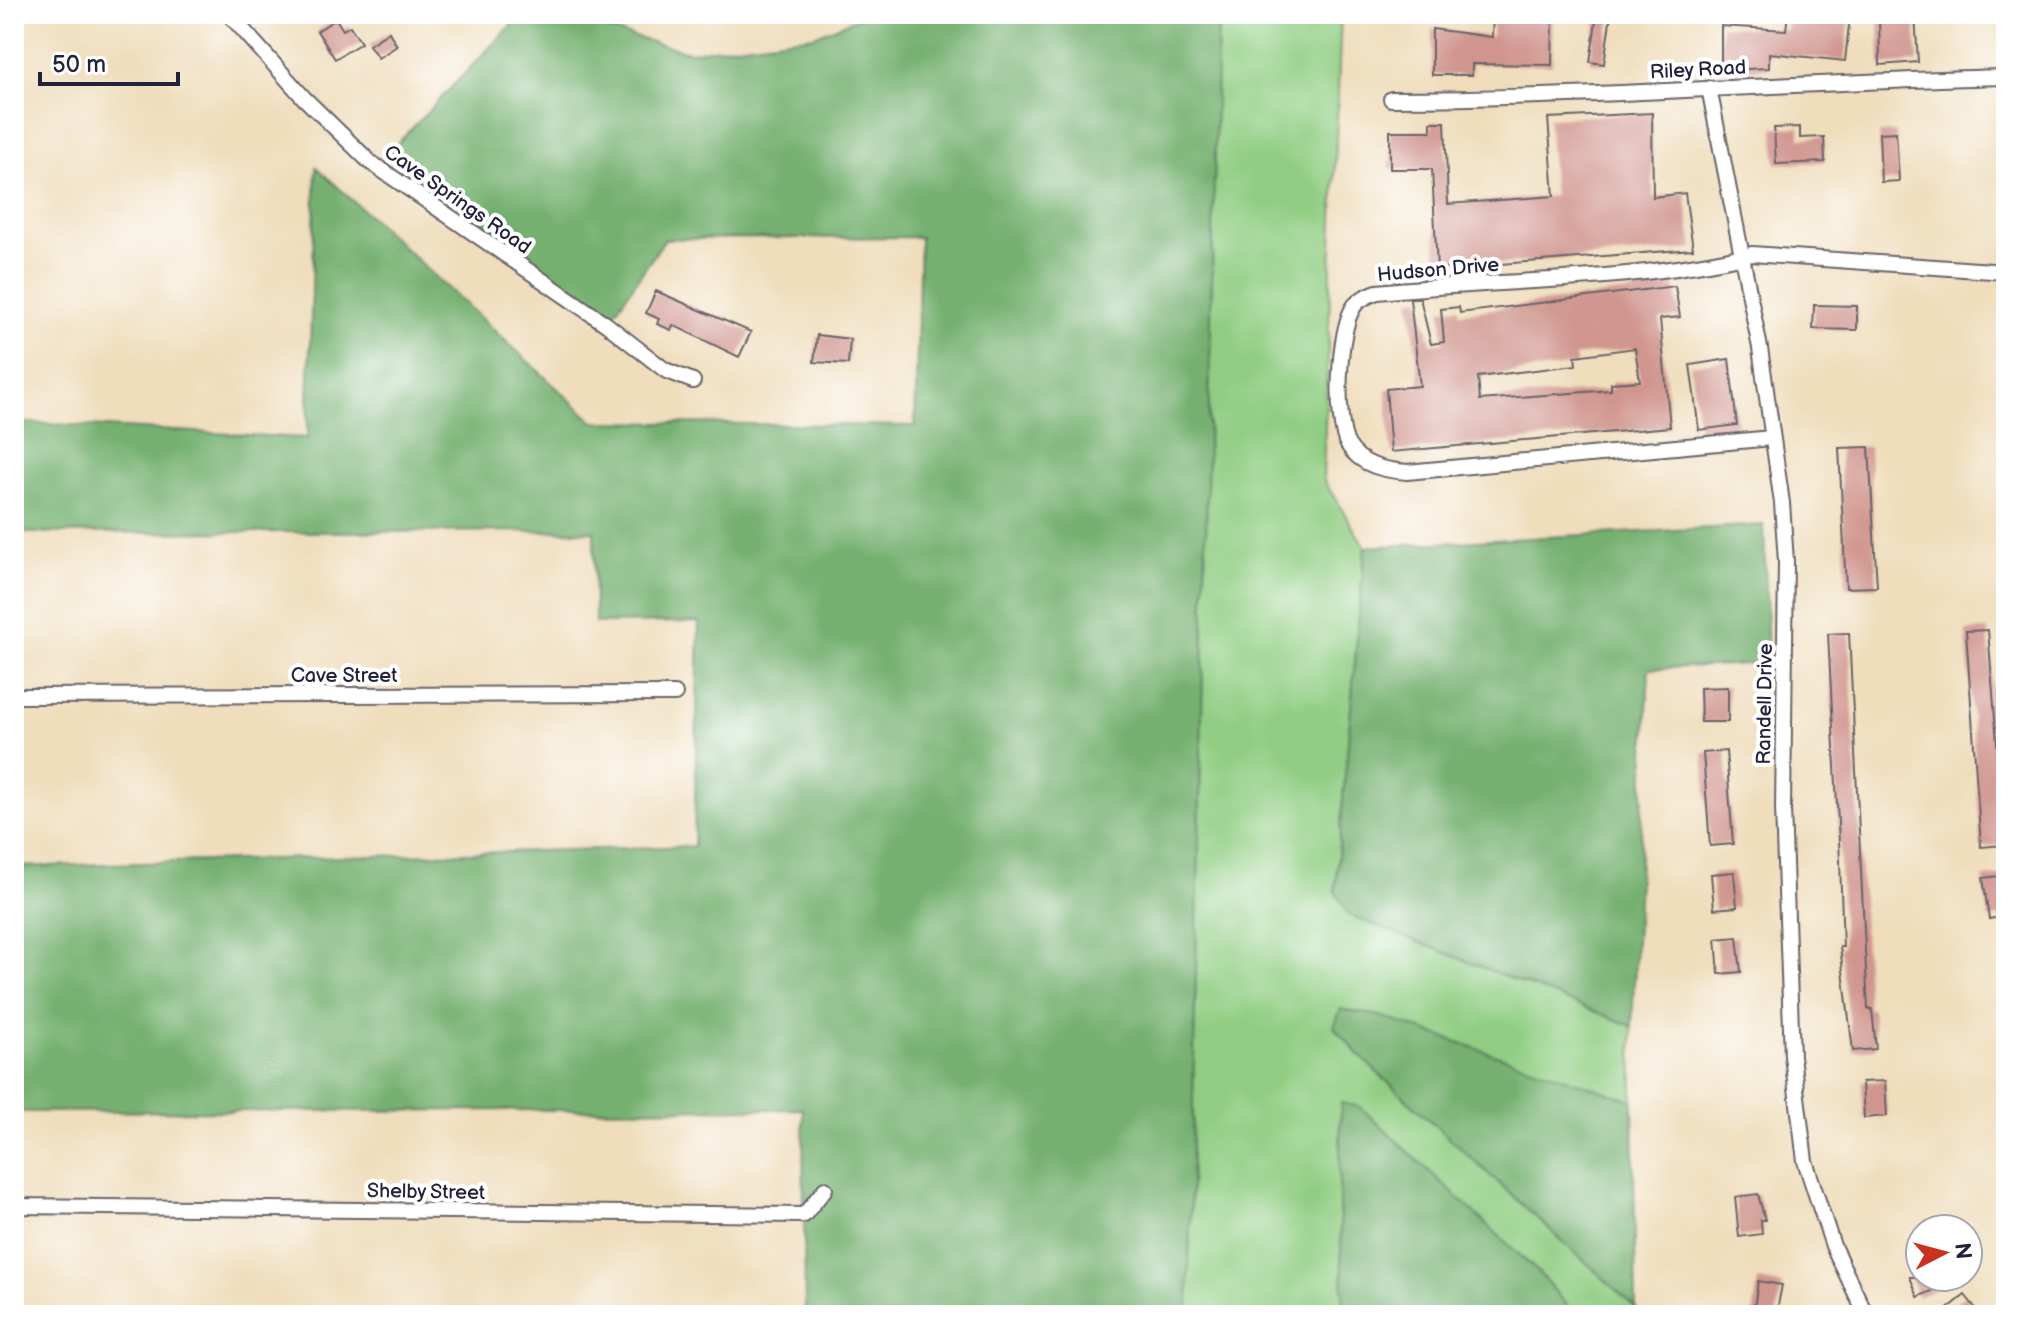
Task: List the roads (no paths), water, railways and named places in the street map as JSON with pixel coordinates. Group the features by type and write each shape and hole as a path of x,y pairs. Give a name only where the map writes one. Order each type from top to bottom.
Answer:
{"street":[{"name":"Cave Springs Road","path":"229,14 304,98 370,162 606,324 665,370 693,381"},
{"name":"Riley Road","path":"1391,99 1564,96 2006,77"},
{"name":"Randell Drive","path":"1709,88 1743,256 1772,438 1786,562 1783,808 1792,1056 1805,1161 1833,1246 1866,1315"},
{"name":"Hudson Drive","path":"1772,438 1407,472 1373,467 1348,446 1341,431 1341,369 1346,325 1354,306 1363,298 1393,290 1594,277 1763,253 2006,272"},
{"name":"Cave Street","path":"14,696 675,694"},
{"name":"Shelby Street","path":"14,1206 804,1215 825,1189"}]}
